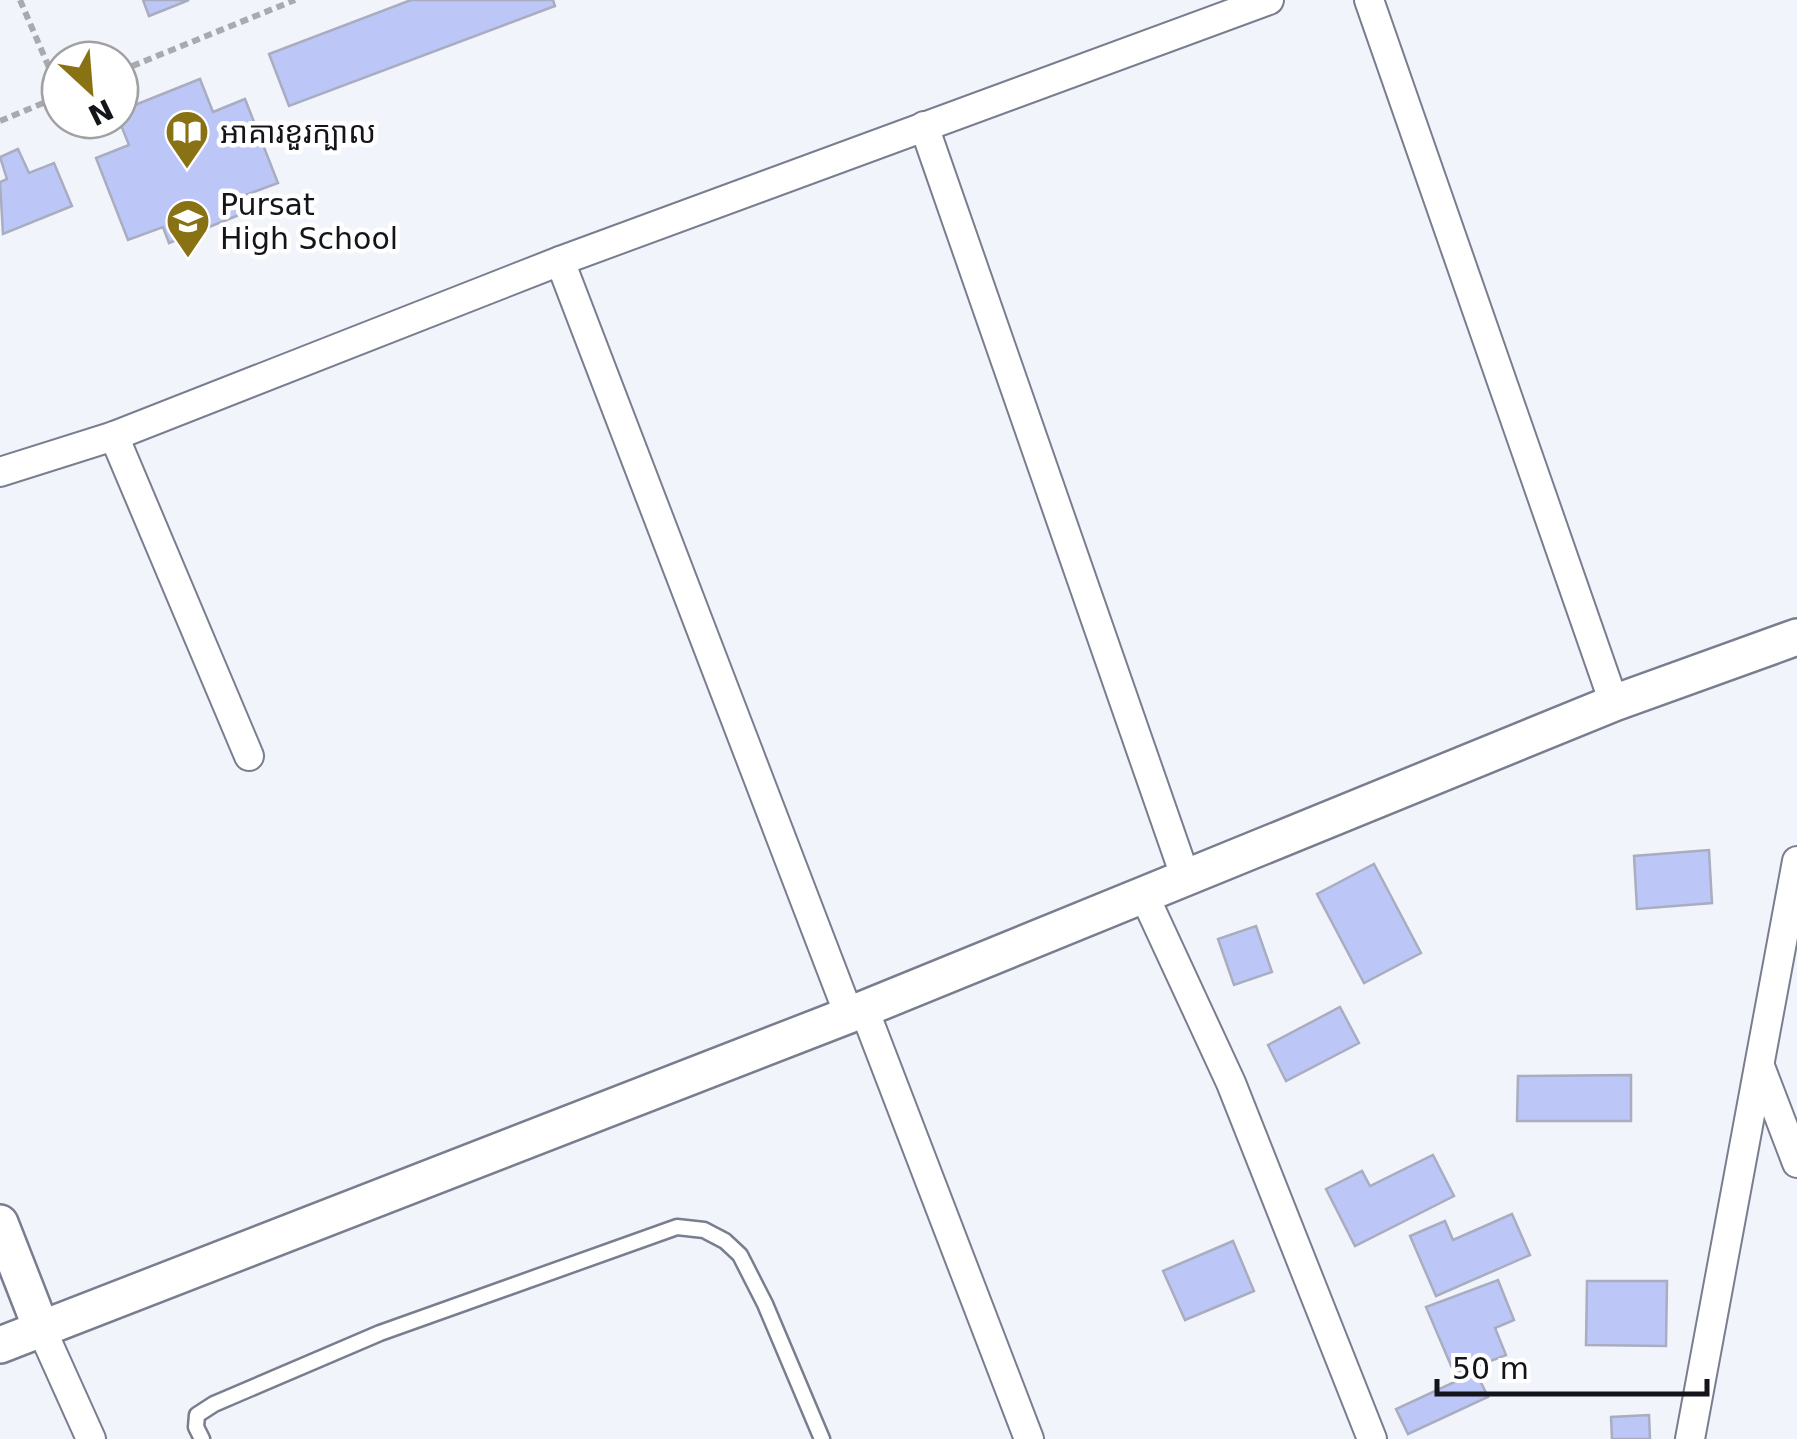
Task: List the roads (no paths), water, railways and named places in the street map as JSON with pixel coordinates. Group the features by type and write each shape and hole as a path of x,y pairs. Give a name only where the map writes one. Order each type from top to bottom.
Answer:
{"street":[{"path":"0,472 114,436 560,261 1269,0"},
{"path":"1369,0 1614,703"},
{"path":"924,126 1185,876"},
{"path":"560,261 1029,1439"},
{"path":"114,436 249,756"},
{"path":"0,1344 856,1012 1614,703 1797,637"},
{"path":"1690,1439 1797,860"},
{"path":"1144,893 1231,1083 1372,1439"},
{"path":"1761,1068 1797,1163"},
{"path":"0,1223 91,1439"}],"lane":[{"path":"202,1439 196,1427 197,1416 214,1404 380,1332 677,1227 704,1230 726,1241 740,1255 822,1439"}],"place":[{"name":"អាគារខួរក្បាល","path":"187,170"},
{"name":"Pursat High School","path":"188,259"}]}
